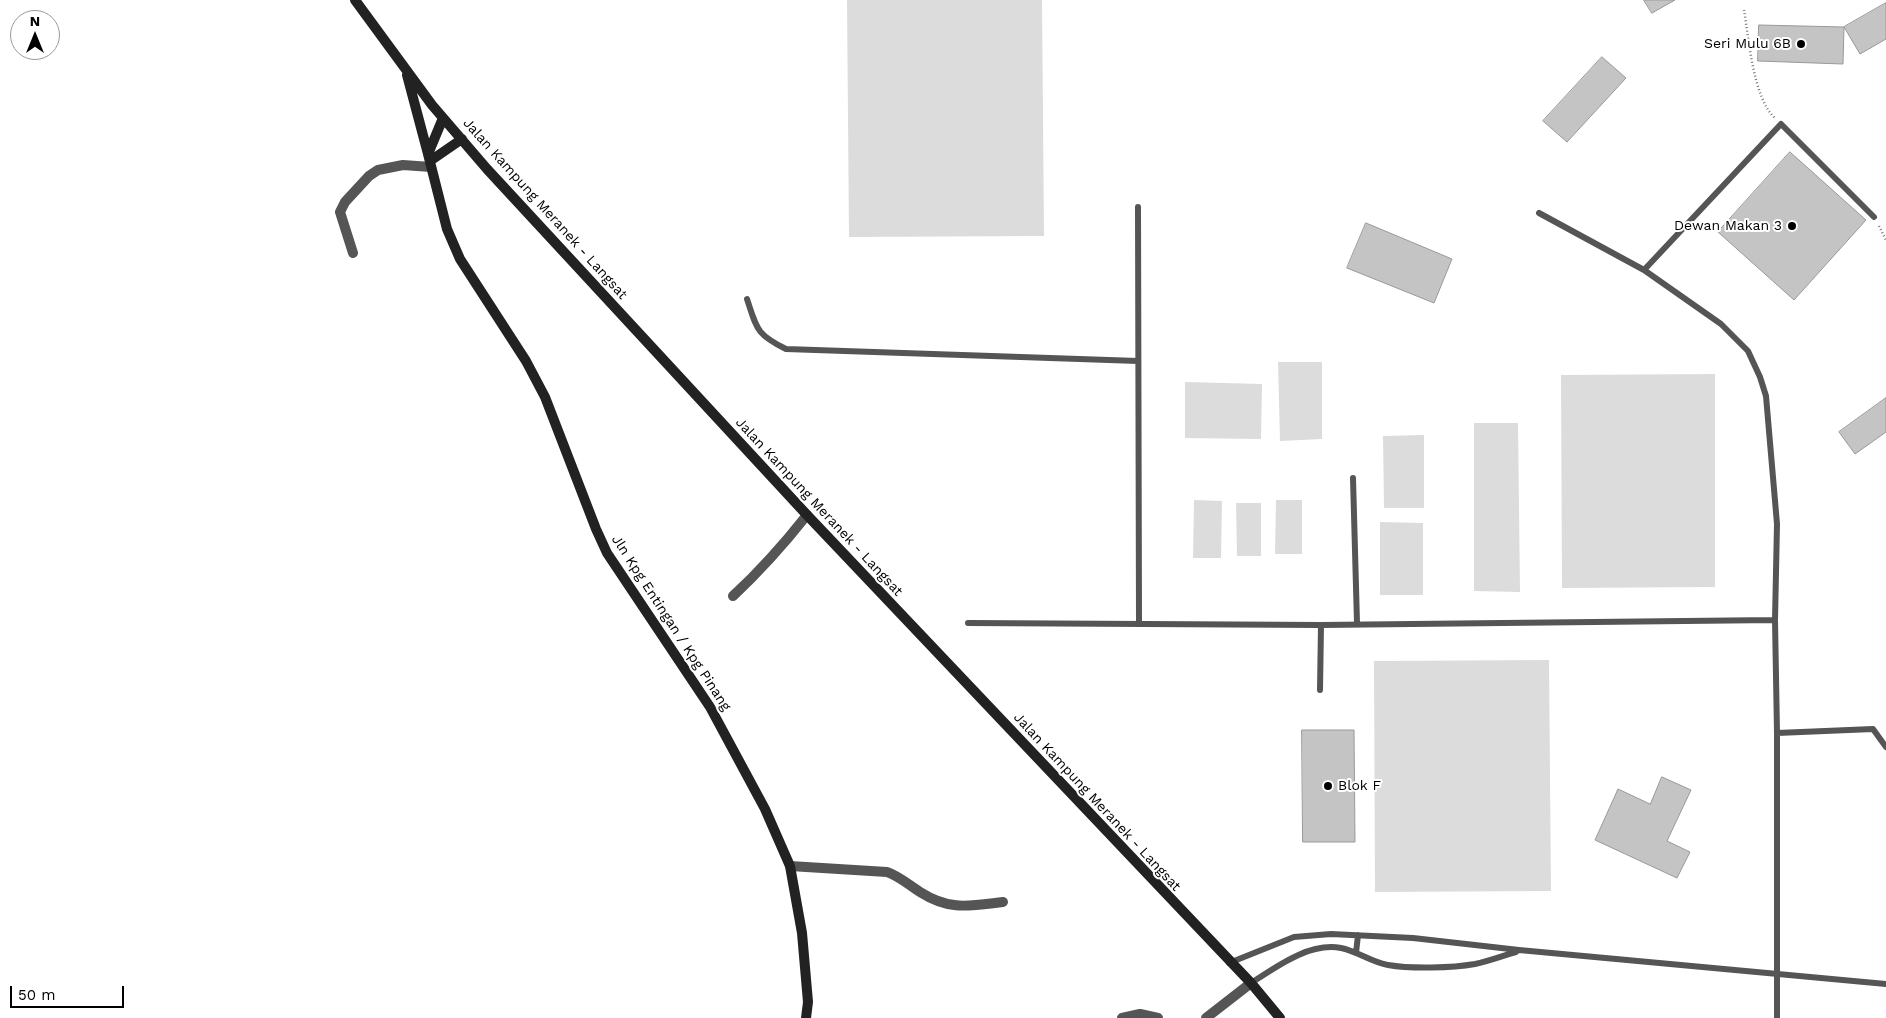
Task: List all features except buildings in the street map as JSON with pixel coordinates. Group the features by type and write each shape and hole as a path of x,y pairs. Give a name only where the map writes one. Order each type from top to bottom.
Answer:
{"main road":[{"name":"Jalan Kampung Meranek - Langsat","path":"355,0 444,118 487,169 807,515 1250,983 1280,1018"},
{"name":"Jln Kpg Entingan / Kpg Pinang","path":"406,69 442,212 460,259 526,361 545,397 607,553 710,707 764,809 790,866 802,933 808,1002 806,1018"},
{"path":"430,160 444,118"},
{"path":"430,160 462,139"}],"street":[{"path":"352,253 340,212 345,202 378,170 430,160"},
{"path":"733,596 770,559 807,515"},
{"path":"790,866 887,872 930,898 950,906 964,907 1003,902"},
{"path":"1206,1018 1250,983"},
{"path":"1122,1018 1140,1014 1158,1018"}],"lane":[{"path":"1644,270 1781,124 1874,217"},
{"path":"1138,208 1138,624"},
{"path":"1539,213 1644,270 1721,324 1748,351 1766,396 1777,524 1775,620 1777,1018"},
{"path":"747,299 758,331 768,341 786,349 1138,361"},
{"path":"1353,478 1357,623"},
{"path":"968,623 1321,625 1357,623 1775,620"},
{"path":"1320,690 1321,625"},
{"path":"1777,733 1873,729 1886,747"},
{"path":"1230,963 1294,937 1331,934 1413,938 1519,950 1886,984"},
{"path":"1356,953 1358,935"},
{"path":"1250,983 1279,964 1315,950 1342,948 1386,965 1414,968 1475,964 1519,950"}],"path":[{"path":"1744,10 1755,78 1770,113 1781,124"},
{"path":"1874,217 1886,240"}],"shaded area":[{"path":"847,0 1042,0 1044,236 849,237"},
{"path":"1278,362 1322,362 1322,439 1280,441"},
{"path":"1715,374 1715,587 1562,588 1561,375"},
{"path":"1185,382 1262,384 1261,439 1185,438"},
{"path":"1474,423 1518,423 1520,592 1474,591"},
{"path":"1424,435 1424,508 1384,508 1383,436"},
{"path":"1194,500 1222,501 1221,558 1193,558"},
{"path":"1276,500 1302,500 1302,554 1275,554"},
{"path":"1236,503 1261,503 1261,556 1237,556"},
{"path":"1380,522 1423,523 1423,595 1380,595"},
{"path":"1549,660 1551,891 1375,892 1374,661"}],"place":[{"name":"Seri Mulu 6B","path":"1801,44"},
{"name":"Dewan Makan 3","path":"1792,226"},
{"name":"Blok F","path":"1328,786"}]}
